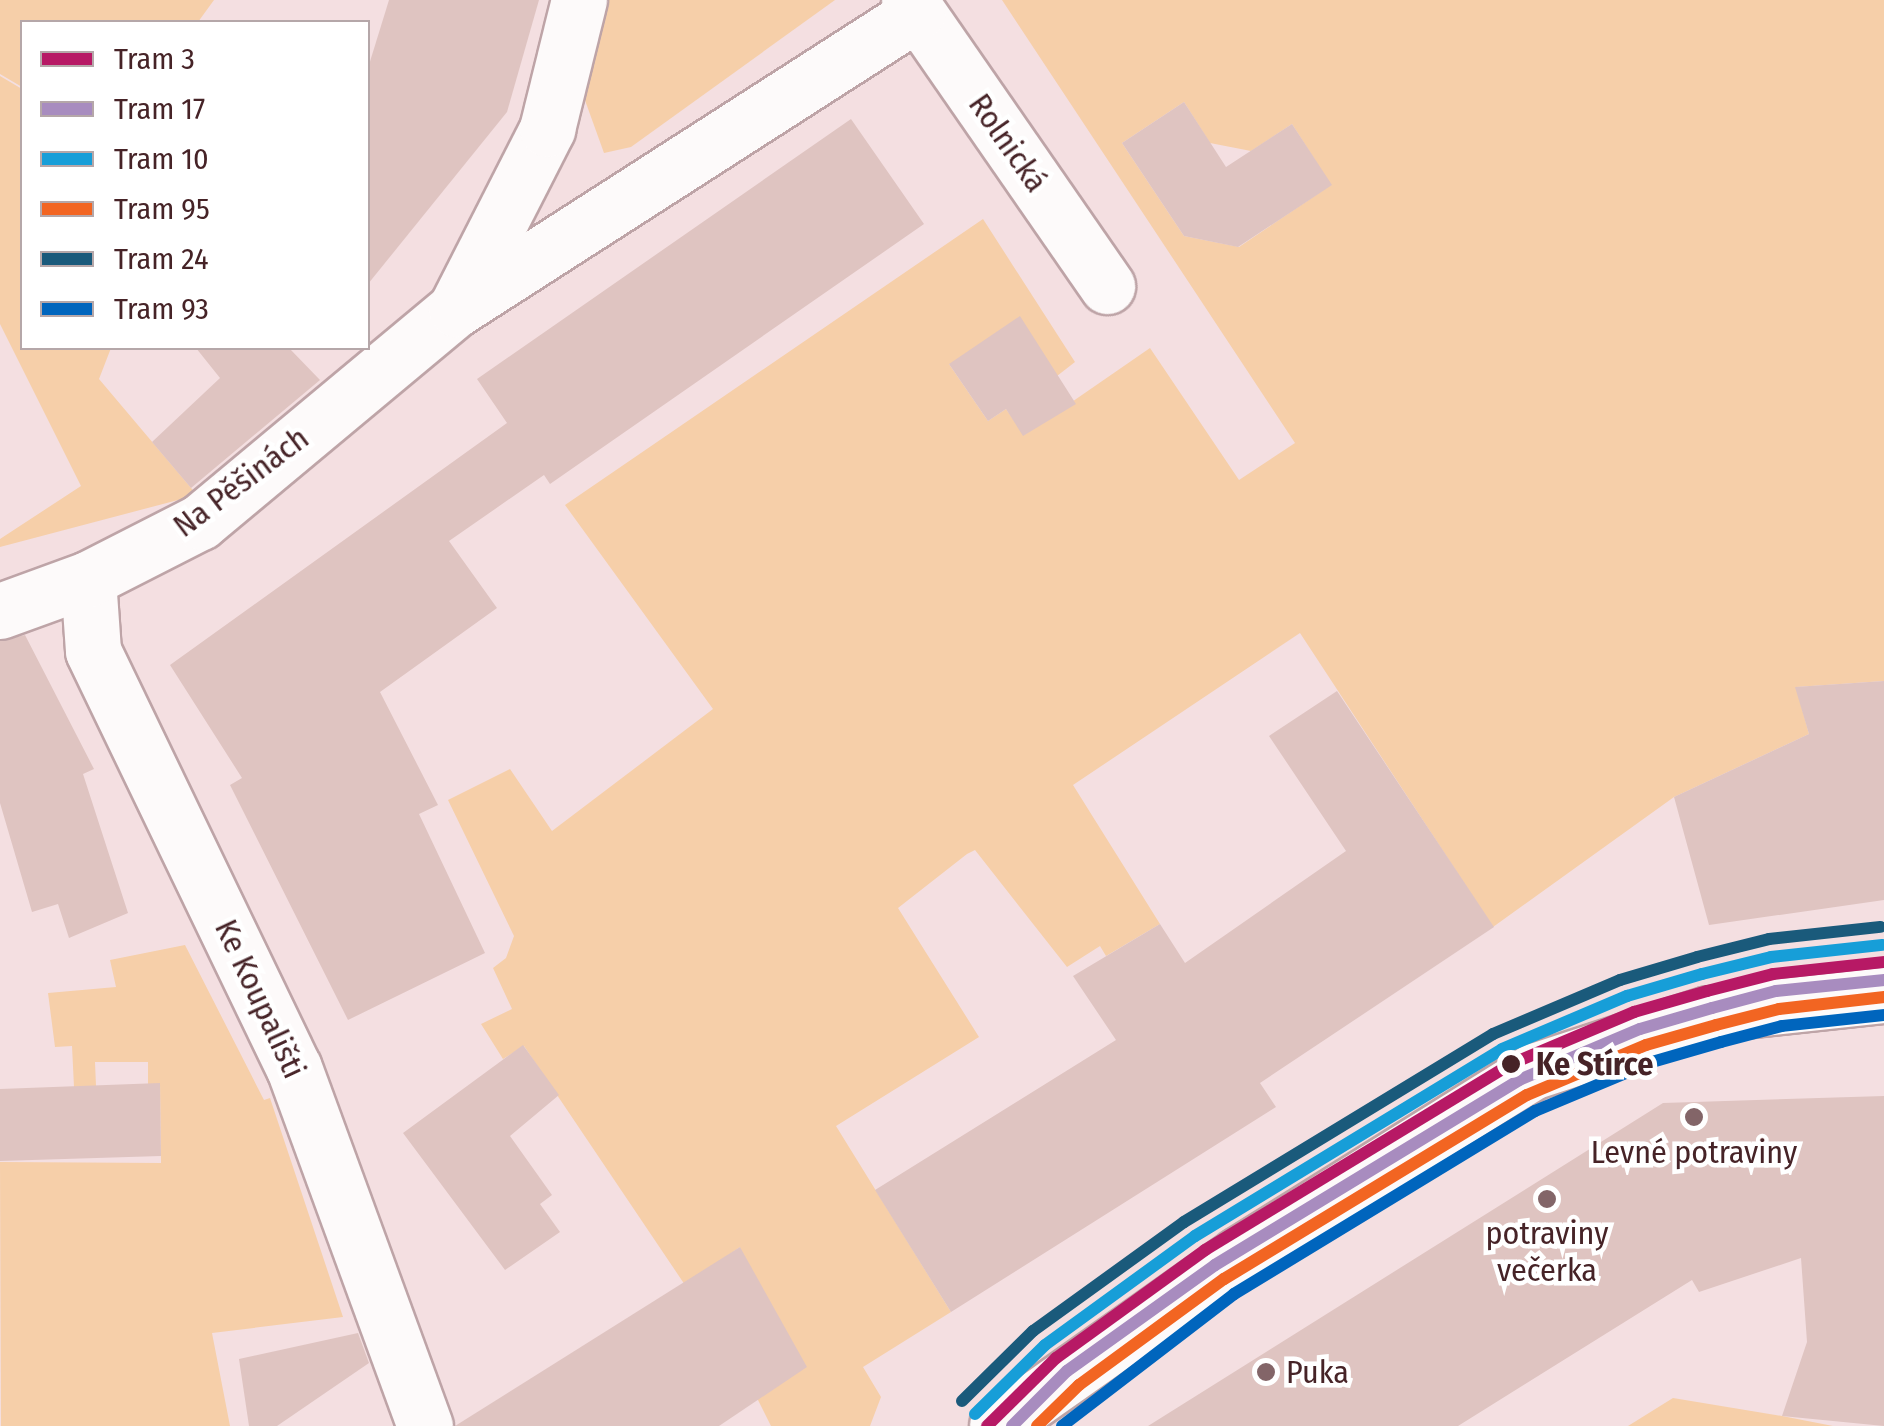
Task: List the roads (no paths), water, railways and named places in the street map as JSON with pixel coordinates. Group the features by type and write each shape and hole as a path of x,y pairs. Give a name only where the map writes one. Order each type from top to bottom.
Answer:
{"street":[{"name":"Na Pěšinách","path":"456,309 547,129 579,0"},
{"name":"Na Pěšinách","path":"0,611 88,579 200,522 456,309 913,6"},
{"name":"Rolnická","path":"913,6 1106,286"},
{"name":"Ke Koupališti","path":"88,579 93,651 294,1068 425,1426"},
{"path":"997,1426 1239,1255 1534,1071 1708,1014 1884,994"}],"tram line":[{"name":"24","path":"962,1401 1033,1331 1184,1222 1493,1034 1620,980 1697,957 1769,939 1880,927"},
{"name":"10","path":"975,1414 1045,1345 1195,1236 1502,1049 1627,996 1702,974 1771,957 1882,945"},
{"name":"3","path":"987,1426 1056,1358 1205,1250 1511,1064 1634,1012 1707,991 1773,974 1884,962"},
{"name":"17","path":"1012,1426 1067,1371 1215,1265 1519,1080 1640,1029 1712,1008 1776,991 1884,980"},
{"name":"95","path":"1037,1426 1079,1385 1224,1279 1527,1095 1646,1045 1716,1025 1779,1009 1884,997"},
{"name":"93","path":"1062,1426 1234,1294 1535,1111 1652,1062 1721,1042 1782,1026 1884,1015"}],"place":[{"name":"Ke Stírce","path":"1511,1064"},
{"name":"Levné potraviny","path":"1694,1117"},
{"name":"potraviny večerka","path":"1547,1199"},
{"name":"Puka","path":"1266,1372"}]}
